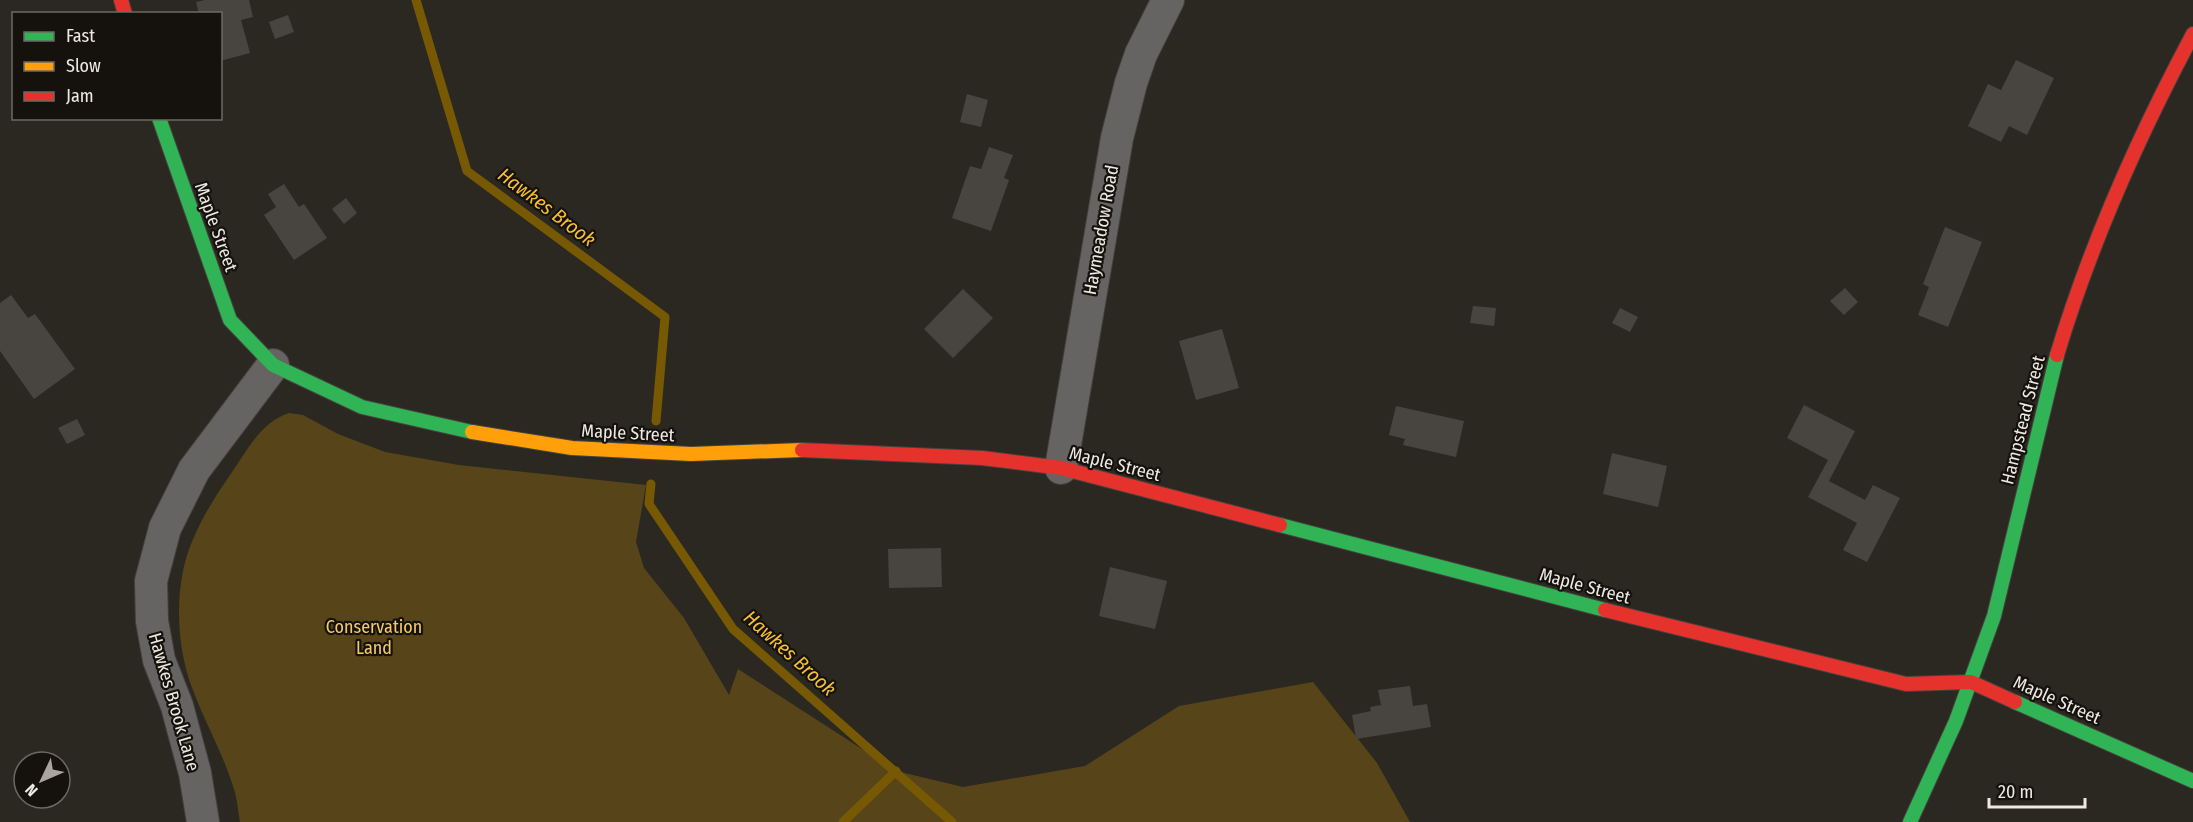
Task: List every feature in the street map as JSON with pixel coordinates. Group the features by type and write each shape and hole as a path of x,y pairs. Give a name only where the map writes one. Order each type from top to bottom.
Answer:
{"street":[{"name":"Haymeadow Road","path":"1061,468 1117,138 1141,54 1168,0"},
{"name":"Hampstead Street","path":"1910,822 1971,682 1994,616 2056,356 2084,270 2165,86 2193,34"},
{"name":"Maple Street","path":"160,120 230,320 273,365 362,407 469,432 572,448 691,454 816,449 982,458 1061,468 1695,633 1906,684 1971,682 2193,781"},
{"name":"Hawkes Brook Lane","path":"203,822 192,762 177,706 159,660 152,621 151,581 165,528 194,470 273,365"}],"green space":[{"name":"Conservation Land","path":"289,413 303,415 338,434 385,452 459,465 646,485 636,542 644,568 684,618 729,695 738,669 896,771 963,787 1085,766 1179,706 1313,682 1377,763 1410,822 240,822 236,795 229,773 196,698 186,667 180,630 180,591 187,554 214,499 261,431"}],"building":[{"path":"249,0 253,17 241,20 250,53 222,60 222,12 198,12 196,2"},
{"path":"288,15 294,32 275,39 269,22"},
{"path":"2016,60 2054,78 2027,135 2009,126 2001,142 1968,126 1988,84 2001,90"},
{"path":"967,94 988,100 981,127 960,122"},
{"path":"989,147 1013,155 1004,178 1009,180 991,231 952,218 970,166 981,169"},
{"path":"284,184 299,207 304,204 327,238 294,260 264,215 276,207 268,194"},
{"path":"346,198 357,213 344,224 332,209"},
{"path":"1945,227 1982,242 1948,327 1918,315 1929,287 1923,284"},
{"path":"1845,288 1858,302 1844,315 1830,301"},
{"path":"963,289 993,318 953,358 924,329"},
{"path":"11,295 28,318 35,314 75,369 34,399 0,351 0,303"},
{"path":"1473,306 1496,308 1494,326 1470,323"},
{"path":"1620,308 1638,317 1630,332 1612,323"},
{"path":"1222,329 1239,388 1196,400 1179,341"},
{"path":"1804,405 1855,431 1829,481 1865,500 1873,485 1900,498 1867,562 1843,550 1857,523 1808,497 1828,460 1787,438"},
{"path":"1396,406 1464,421 1456,457 1403,445 1405,439 1389,435"},
{"path":"77,419 85,435 67,444 58,428"},
{"path":"1612,453 1667,466 1658,507 1603,494"},
{"path":"941,548 942,587 889,588 888,549"},
{"path":"1110,567 1167,581 1155,629 1099,616"},
{"path":"1410,686 1413,706 1427,704 1431,727 1356,739 1352,715 1371,711 1370,707 1381,705 1378,690"}],"waterway":[{"name":"Hawkes Brook","path":"416,0 467,171 665,317 656,421"},
{"name":"Hawkes Brook","path":"651,484 649,504 733,629 952,822"},
{"path":"843,822 896,771"}],"traffic: fast":[{"path":"160,120 230,320 273,365 362,407 472,432"},
{"path":"1910,822 1956,721 1994,616 2057,355"},
{"path":"1280,525 1605,610"},
{"path":"2015,702 2193,781"}],"traffic: slow":[{"path":"472,432 572,448 691,454 802,450"}],"traffic: jam":[{"path":"121,0 124,12"},
{"path":"2057,355 2100,231 2153,112 2193,34"},
{"path":"802,450 982,458 1061,468 1280,525"},
{"path":"1605,610 1906,684 1971,682 2015,702"}]}
